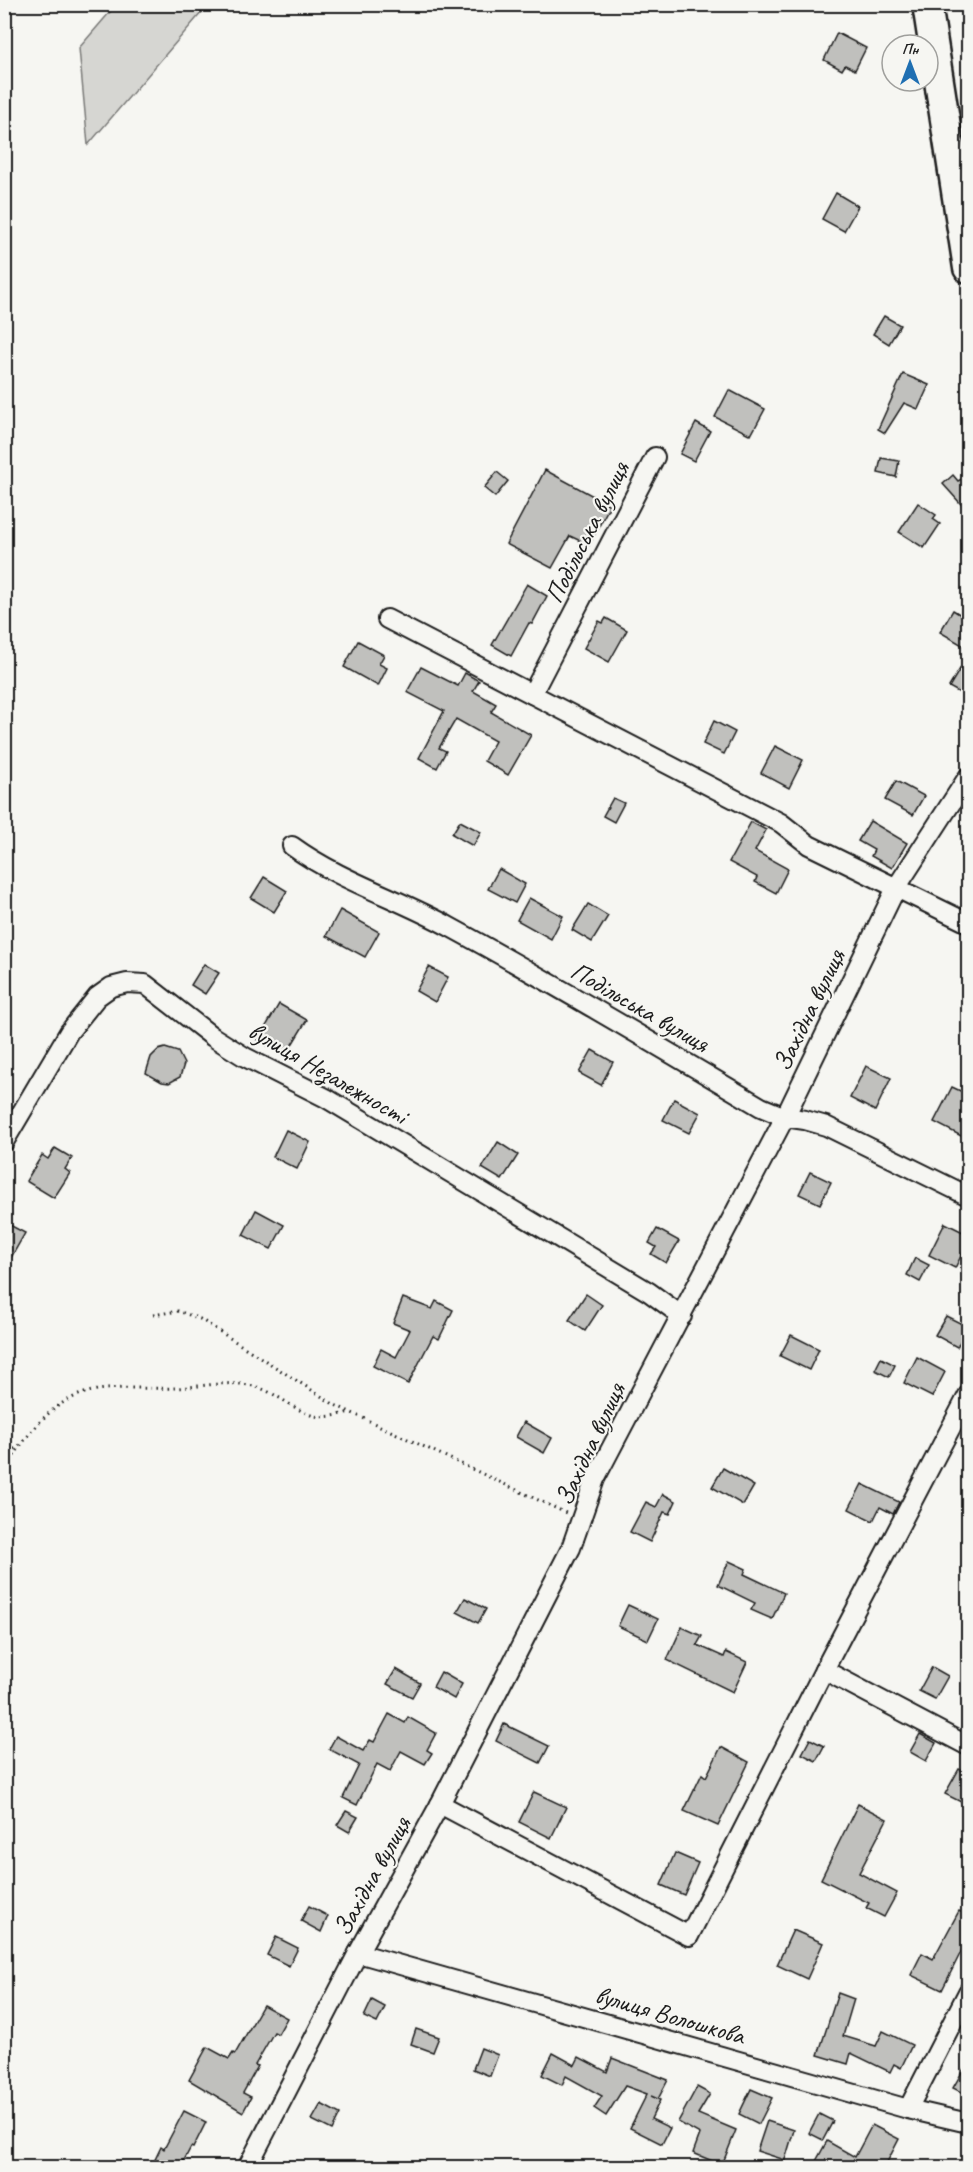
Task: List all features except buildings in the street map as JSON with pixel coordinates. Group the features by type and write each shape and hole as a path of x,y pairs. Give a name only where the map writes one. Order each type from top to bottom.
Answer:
{"main road":[{"path":"927,4 969,268"}],"street":[{"name":"Подільська вулиця","path":"532,694 655,457"},
{"path":"387,619 781,823 809,845 969,923"},
{"name":"Західна вулиця","path":"247,2168 358,1953 440,1804 571,1548 595,1479 785,1117 896,888 969,777"},
{"name":"Подільська вулиця","path":"292,846 311,860 448,926 761,1107 785,1117 825,1126 969,1196"},
{"name":"вулиця Незалежності","path":"4,1142 69,1032 97,997 111,987 127,983 145,984 213,1037 245,1057 326,1098 437,1167 639,1286 682,1316"},
{"path":"440,1804 689,1936 824,1670 969,1395"},
{"path":"824,1670 969,1746"},
{"name":"вулиця Волошкова","path":"358,1953 908,2109 969,2123"},
{"path":"908,2109 969,1992"}],"path":[{"path":"153,1315 178,1311 200,1319 282,1369 335,1405 582,1519"},
{"path":"4,1471 40,1421 64,1402 90,1391 224,1384 252,1386 273,1394 313,1416 331,1417 352,1412"},
{"path":"4,1456 22,1443"}],"shaded area":[{"path":"116,5 208,5 88,145 79,48"}]}
